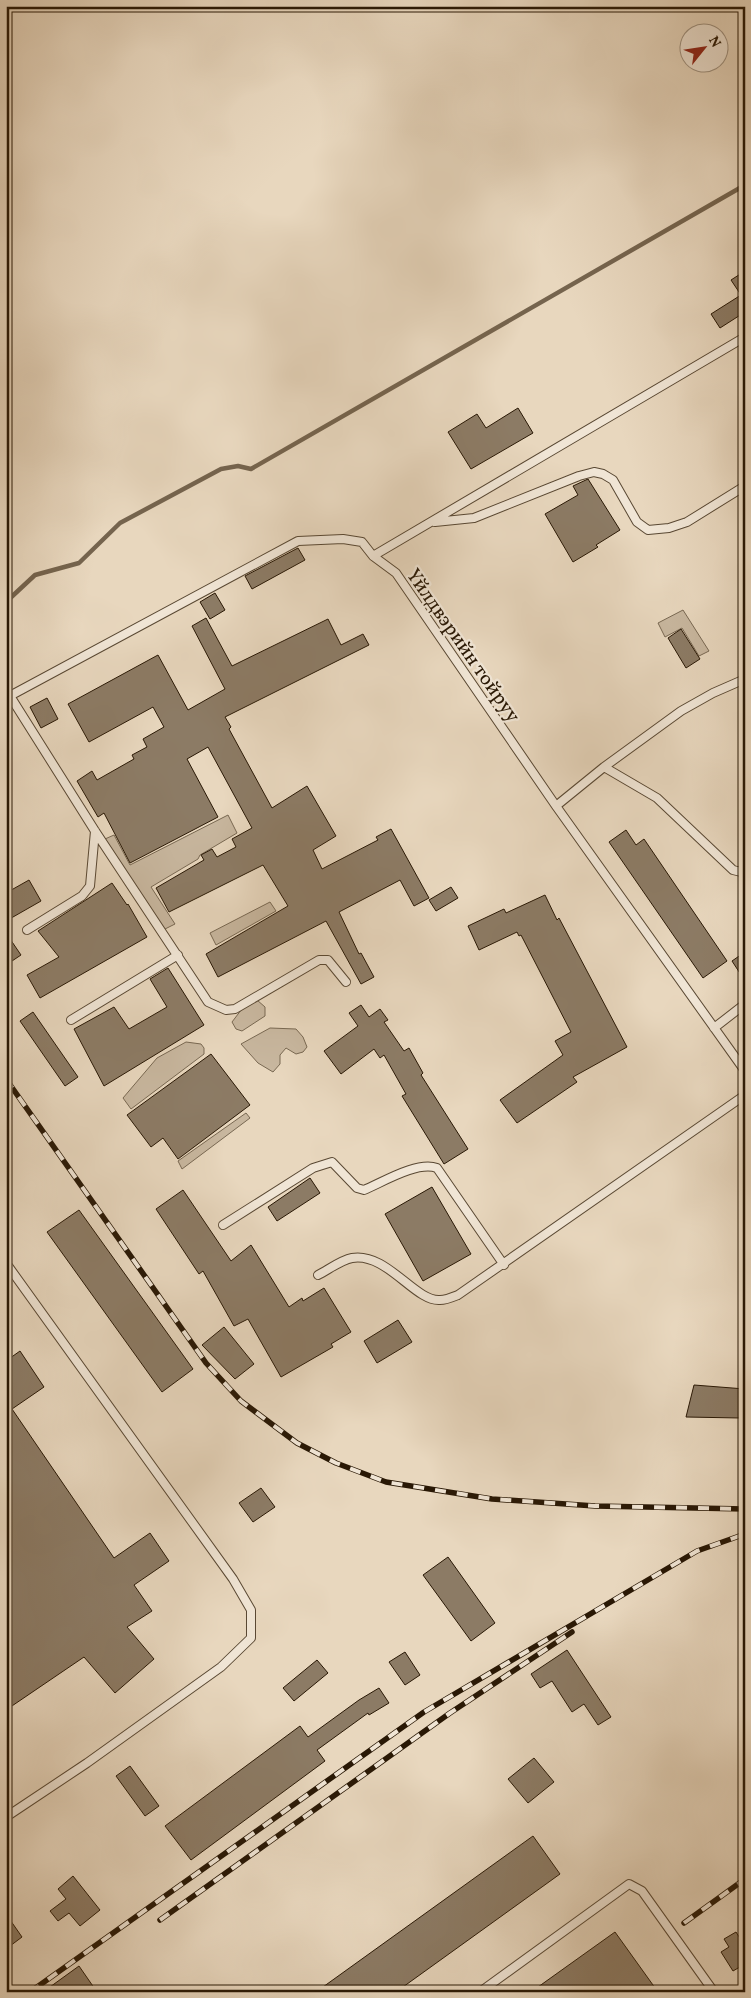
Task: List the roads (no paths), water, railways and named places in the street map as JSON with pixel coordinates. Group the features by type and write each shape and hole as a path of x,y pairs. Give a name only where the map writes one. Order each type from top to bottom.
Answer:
{"lane":[{"path":"373,556 745,337"},
{"path":"431,522 474,518 579,476 594,472 603,474 613,480 637,522 648,530 670,528 687,522 745,486"},
{"name":"Үйлдвэрийн тойруу","path":"8,697 298,541 343,538 362,542 373,556 396,573 556,806 745,1071"},
{"path":"556,806 604,767 681,711 713,693 745,679"},
{"path":"8,697 208,1002 226,1010 234,1009 320,960 328,960 346,982"},
{"path":"604,767 657,798 733,870 745,873"},
{"path":"27,930 82,896 90,886 95,831"},
{"path":"71,1020 178,955"},
{"path":"714,1028 745,1004"},
{"path":"318,1275 351,1258 364,1258 379,1263 429,1298 439,1301 458,1295 504,1265 745,1094"},
{"path":"223,1225 313,1168 332,1162 357,1188 364,1190 428,1165 437,1168 504,1265"},
{"path":"6,1263 233,1579 251,1610 251,1638 221,1667 6,1817"},
{"path":"480,1992 629,1884 642,1891 714,1992"}],"waterway":[{"path":"6,602 35,575 79,563 120,523 221,469 238,466 251,469 745,185"}],"railway":[{"path":"6,1079 206,1363 241,1401 297,1443 336,1463 386,1482 492,1499 595,1506 745,1509"},
{"path":"30,1992 424,1712 697,1551 745,1534"},
{"path":"160,1920 450,1713 572,1632"},
{"path":"684,1923 745,1879"}]}
